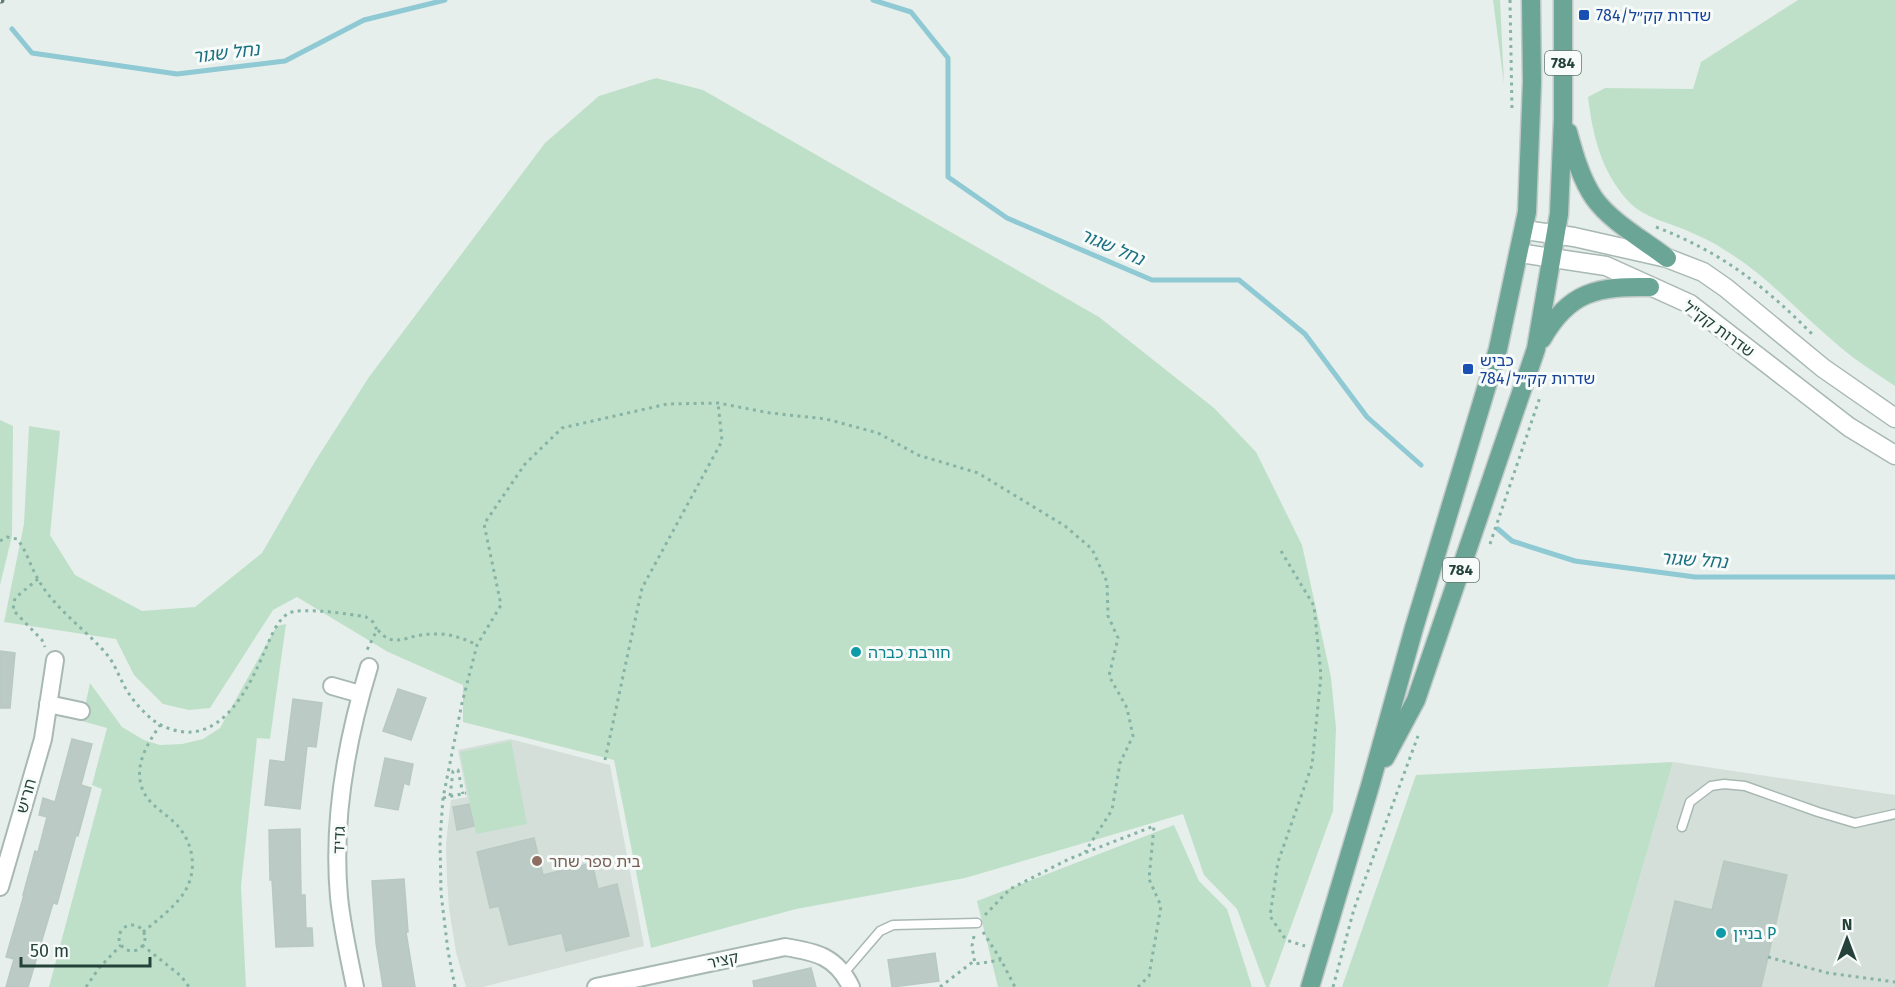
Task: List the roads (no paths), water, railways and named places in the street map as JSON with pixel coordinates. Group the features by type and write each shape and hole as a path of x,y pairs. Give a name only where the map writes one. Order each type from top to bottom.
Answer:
{"main road":[{"name":"784","path":"1310,987 1498,349 1527,212 1532,82 1531,0"},
{"name":"784","path":"1370,786 1416,700 1536,349 1559,214 1563,118 1563,0"},
{"path":"1563,118 1575,158 1593,197 1612,218 1667,258"},
{"path":"1536,349 1552,321 1560,312 1584,296 1610,287 1650,287"}],"street":[{"name":"שדרות קק\"ל","path":"1524,230 1667,258 1703,272 1726,288 1822,368 1895,418"},
{"name":"שדרות קק\"ל","path":"1519,253 1606,266 1690,304 1849,427 1895,455"},
{"name":"חריש","path":"0,887 43,739 55,660"},
{"name":"גדיד","path":"355,987 339,897 338,849 345,761 360,694 369,667"},
{"path":"332,686 360,694"},
{"path":"48,704 81,711"},
{"name":"קציר","path":"596,987 784,946 811,951 825,957 847,980"}],"lane":[{"path":"1682,827 1690,802 1711,786 1724,784 1745,786 1855,823 1895,814"},
{"name":"קציר","path":"847,980 880,931 893,925 977,923"}],"waterway":[{"name":"נחל שגור","path":"12,29 32,53 177,74 285,61 364,20 445,0"},
{"name":"נחל שגור","path":"873,0 911,12 948,58 948,177 1007,218 1152,280 1239,280 1305,334 1367,417 1421,465"},
{"name":"נחל שגור","path":"1498,529 1512,541 1575,561 1695,577 1895,577"}],"place":[{"name":"784/שדרות קק״ל","path":"1584,15"},
{"name":"כביש 784/שדרות קק״ל","path":"1468,369"},
{"name":"חורבת כברה","path":"856,652"},
{"name":"בית ספר שחר","path":"537,861"},
{"name":"בניין P","path":"1721,933"}]}
